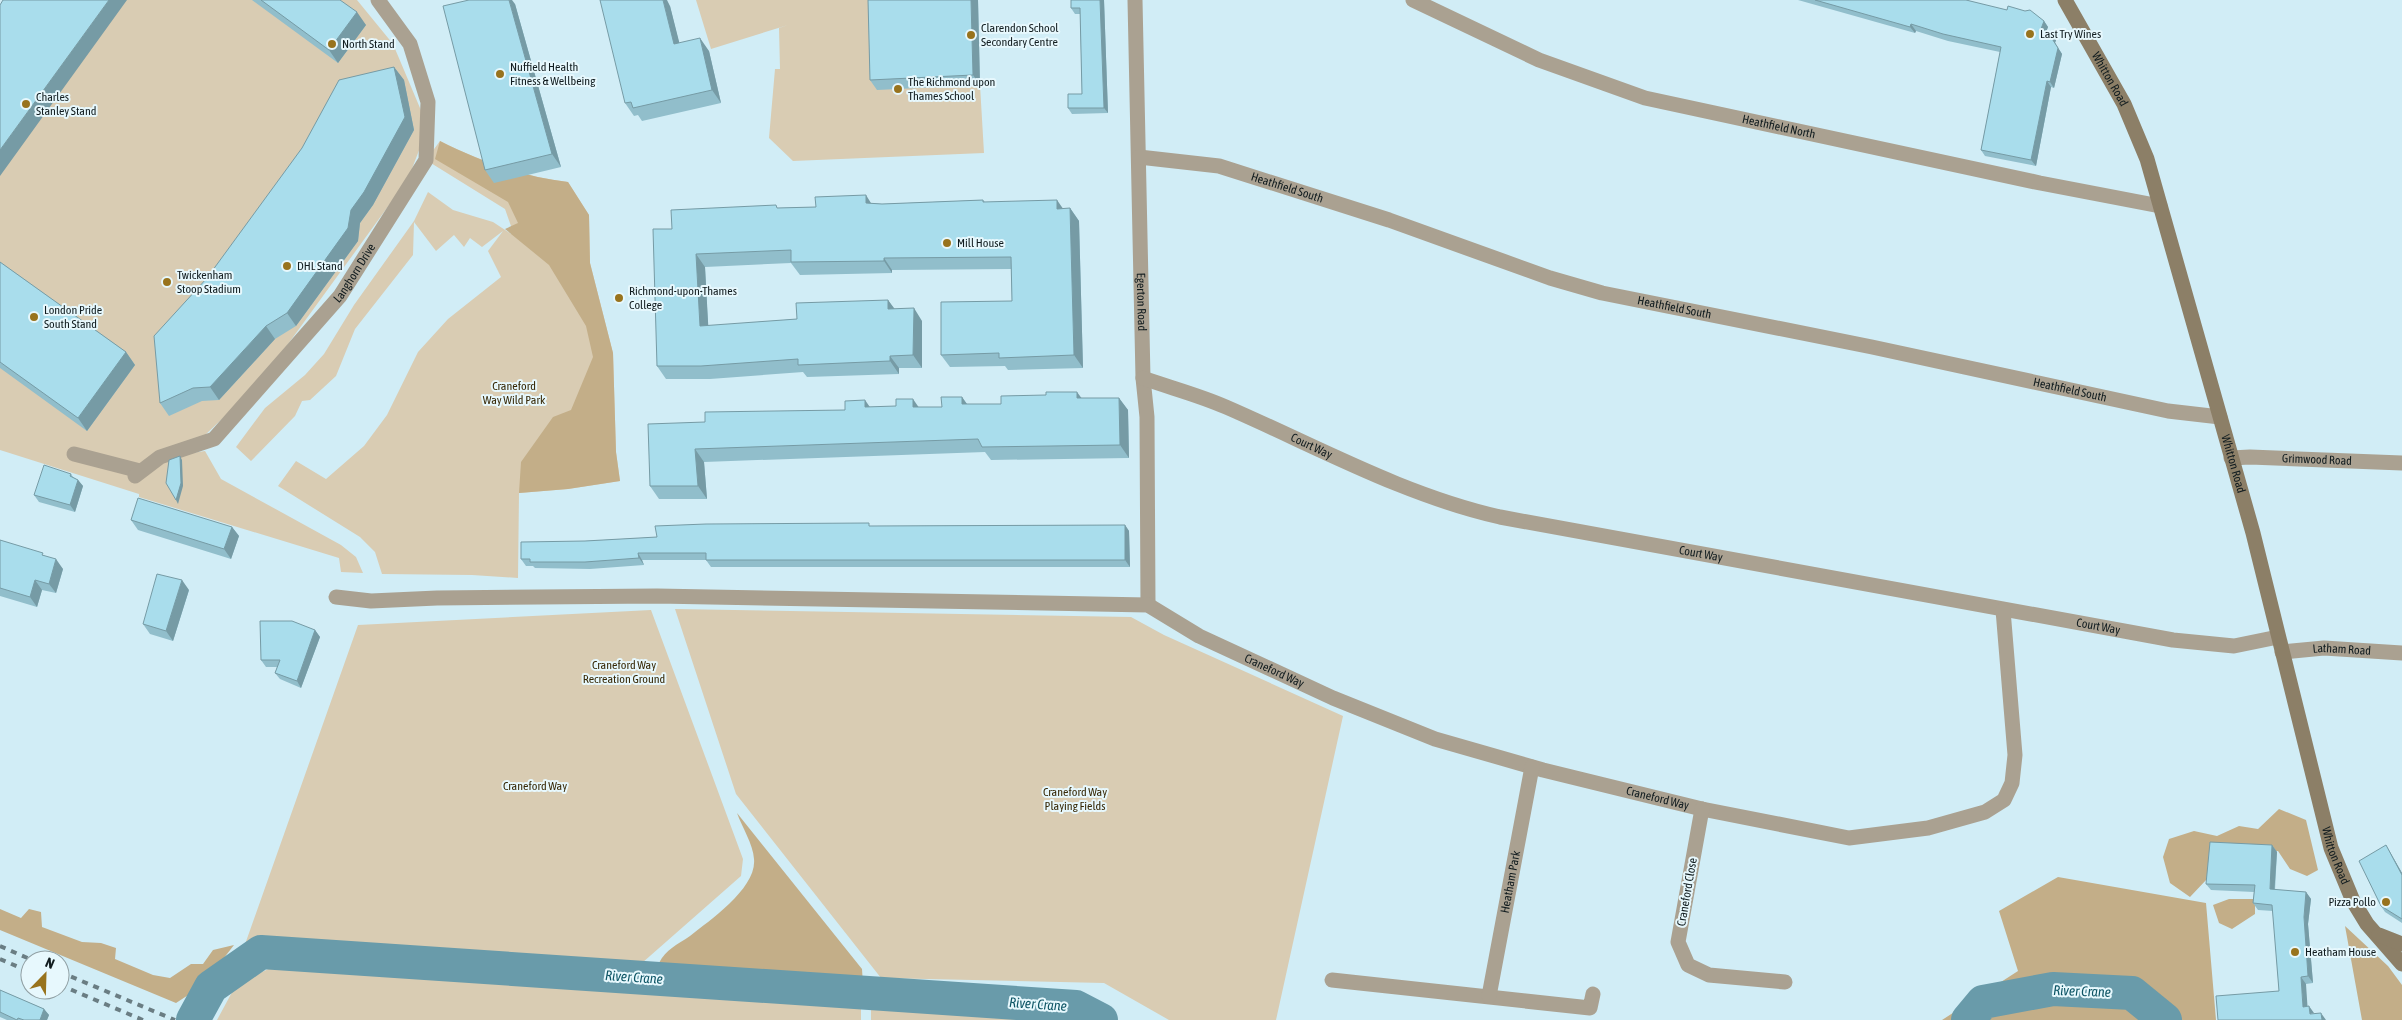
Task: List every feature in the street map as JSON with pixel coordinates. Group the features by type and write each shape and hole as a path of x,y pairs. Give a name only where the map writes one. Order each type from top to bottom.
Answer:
{"main road":[{"name":"Whitton Road","path":"2065,0 2124,104 2146,159 2253,534 2331,848 2353,901 2367,924 2402,964"},
{"path":"2379,936 2402,944"}],"street":[{"name":"Langhorn Drive","path":"74,454 137,473 160,457 214,439 340,296 426,160 428,102 410,44 378,0"},
{"name":"Egerton Road","path":"1136,0 1143,378 1148,418 1148,605"},
{"name":"Heathfield North","path":"1413,0 1539,60 1645,98 2040,183 2160,206"},
{"name":"Heathfield South","path":"1139,157 1219,166 1389,220 1550,278 1602,293 1872,347 2168,410 2220,417"},
{"name":"Court Way","path":"1143,378 1224,406 1378,476 1459,508 1591,534 2173,640 2228,646 2280,644"},
{"name":"Grimwood Road","path":"2231,458 2250,457 2402,463"},
{"path":"336,596 371,601 437,598 657,596 1148,605"},
{"name":"Craneford Way","path":"1148,605 1199,636 1333,698 1435,739 1532,767 1702,809 1849,838 1928,828 1985,812 2004,800 2012,783 2015,754 2003,610"},
{"name":"Latham Road","path":"2280,644 2402,653"},
{"name":"Heatham Park","path":"1488,996 1532,767"},
{"name":"Craneford Close","path":"1702,809 1678,942 1688,965 1709,975 1785,982"},
{"path":"1332,980 1590,1008 1593,994"}],"green space":[{"name":"Twickenham Stoop Stadium","path":"20,0 357,0 393,44 428,127 408,179 259,384 185,454 205,451 221,479 341,545 356,557 363,573 341,572 339,558 139,497 139,494 0,450 0,27"},
{"path":"696,0 875,0 877,89 980,85 984,153 793,161 769,138 775,69 780,69 779,28 788,25 711,49"},
{"name":"Craneford Way Wild Park","path":"440,141 502,167 551,180 568,182 589,215 590,263 613,353 616,452 620,481 568,489 519,493 518,578 472,575 382,574 375,552 360,537 278,486 296,461 326,479 364,446 387,415 418,352 448,319 501,277 488,251 503,231 482,247 470,238 464,247 454,235 436,251 414,222 413,255 355,329 336,376 310,400 302,401 295,416 251,461 236,447 265,408 305,375 324,354 354,305 414,221 428,192 453,210 493,222 511,234 512,229 505,209 426,160"},
{"name":"Craneford Way Playing Fields","path":"675,609 1131,617 1164,635 1343,716 1276,1020 1169,1020 1104,983 881,978 736,794"},
{"name":"Craneford Way","path":"651,610 743,859 741,876 642,963 272,942 243,950 358,625"},
{"path":"273,967 861,1003 861,1020 217,1020 237,983"},
{"path":"871,1005 1064,1018 1069,1020 871,1020"}],"shaded area":[{"path":"440,141 502,167 551,180 568,182 589,215 590,263 613,353 616,452 620,481 568,489 519,493 521,462 553,417 571,410 593,357 586,326 549,265 505,229 518,223 508,202 435,159"},
{"path":"2279,809 2306,820 2318,870 2307,876 2290,869 2278,851 2222,853 2207,879 2190,897 2170,883 2163,857 2169,839 2194,831 2217,836 2239,826 2258,829"},
{"path":"737,813 862,969 863,985 659,963 668,951 690,936 731,902 748,881 753,870 754,859 750,842"},
{"path":"2058,877 2206,903 2216,1020 1942,1020 2018,971 1999,911"},
{"path":"2229,899 2255,899 2255,914 2232,929 2219,923 2213,905"},
{"path":"0,909 21,918 29,909 41,912 42,927 82,942 101,943 116,948 115,959 153,975 170,978 191,964 203,964 213,950 234,945 202,986 176,1003 70,959 70,950 48,950 0,930"},
{"path":"2345,926 2388,966 2402,985 2402,1020 2362,1020"}],"building":[{"name":"Charles Stanley Stand","path":"3,0 109,0 0,150 0,5"},
{"name":"North Stand","path":"261,0 340,0 357,12 329,50"},
{"name":"Nuffield Health Fitness & Wellbeing","path":"469,0 509,0 552,154 485,170 443,6"},
{"path":"600,0 663,0 674,44 700,38 712,90 633,108 631,102 625,103"},
{"path":"868,0 971,0 973,75 870,80"},
{"path":"1071,0 1100,0 1104,108 1068,108 1068,94 1082,94 1080,8 1071,8"},
{"path":"1815,0 1966,0 2007,10 2008,6 2025,11 2030,10 2044,21 2041,29 2052,34 2051,37 2058,48 2050,82 2047,81 2031,160 1981,150 2001,47 1943,34 1911,24 1910,27"},
{"name":"DHL Stand","path":"394,67 405,117 364,192 351,210 348,228 287,313 266,326 210,387 193,388 160,403 154,336 207,278 302,148 339,80"},
{"path":"866,195 866,203 1057,200 1057,209 1070,208 1074,355 999,358 999,353 941,355 941,302 1012,301 1011,257 884,258 884,261 791,262 791,250 696,254 700,326 797,319 796,303 888,300 888,309 914,308 913,355 890,356 890,361 798,365 798,359 701,366 657,366 653,229 672,229 671,210 776,205 777,208 816,207 815,197"},
{"name":"London Pride South Stand","path":"0,262 126,352 78,418 0,362"},
{"path":"1046,392 1077,392 1077,398 1119,398 1120,445 982,447 978,439 695,449 698,486 650,486 648,424 705,422 705,412 845,410 845,401 865,400 865,407 896,406 896,399 913,399 913,407 942,407 941,397 962,397 962,404 1001,404 1001,396 1046,395"},
{"path":"180,456 181,483 176,500 166,483 169,460"},
{"path":"44,465 71,474 70,476 78,480 70,505 34,495"},
{"path":"138,498 232,527 224,549 131,520"},
{"path":"869,523 869,526 1125,525 1125,560 706,560 706,553 638,553 639,558 585,562 530,562 530,559 521,559 521,542 657,537 655,526"},
{"path":"0,540 43,553 42,555 56,559 49,584 35,580 30,597 0,588"},
{"path":"157,574 182,580 166,631 143,624"},
{"path":"260,621 292,621 315,630 297,681 275,673 280,660 261,660"},
{"path":"2210,842 2272,845 2270,889 2306,892 2304,917 2308,976 2301,977 2303,1007 2309,1006 2310,1014 2321,1013 2322,1020 2218,1020 2216,996 2279,991 2272,905 2253,903 2255,885 2206,884"},
{"path":"2386,845 2402,875 2402,919 2381,906 2359,861"},
{"path":"0,990 44,1009 40,1020 18,1018 17,1020 0,1012"}],"waterway":[{"name":"River Crane","path":"193,1020 211,987 261,952 1076,1007 1101,1020"},
{"name":"River Crane","path":"1968,1020 1983,1002 2053,989 2132,993 2165,1020"}],"railway":[{"path":"0,946 20,955"},
{"path":"0,959 20,968"},
{"path":"70,976 175,1020"},
{"path":"70,989 143,1020"}],"place":[{"name":"Last Try Wines","path":"2030,34"},
{"name":"Clarendon School Secondary Centre","path":"971,35"},
{"name":"North Stand","path":"332,44"},
{"name":"Nuffield Health Fitness & Wellbeing","path":"500,74"},
{"name":"The Richmond upon Thames School","path":"898,89"},
{"name":"Charles Stanley Stand","path":"26,104"},
{"name":"Mill House","path":"947,243"},
{"name":"DHL Stand","path":"287,266"},
{"name":"Twickenham Stoop Stadium","path":"167,282"},
{"name":"Richmond-upon-Thames College","path":"619,298"},
{"name":"London Pride South Stand","path":"34,317"},
{"name":"Pizza Pollo","path":"2386,902"},
{"name":"Heatham House","path":"2295,952"}],"park label":[{"name":"Craneford Way Recreation Ground","path":"624,672"}]}
